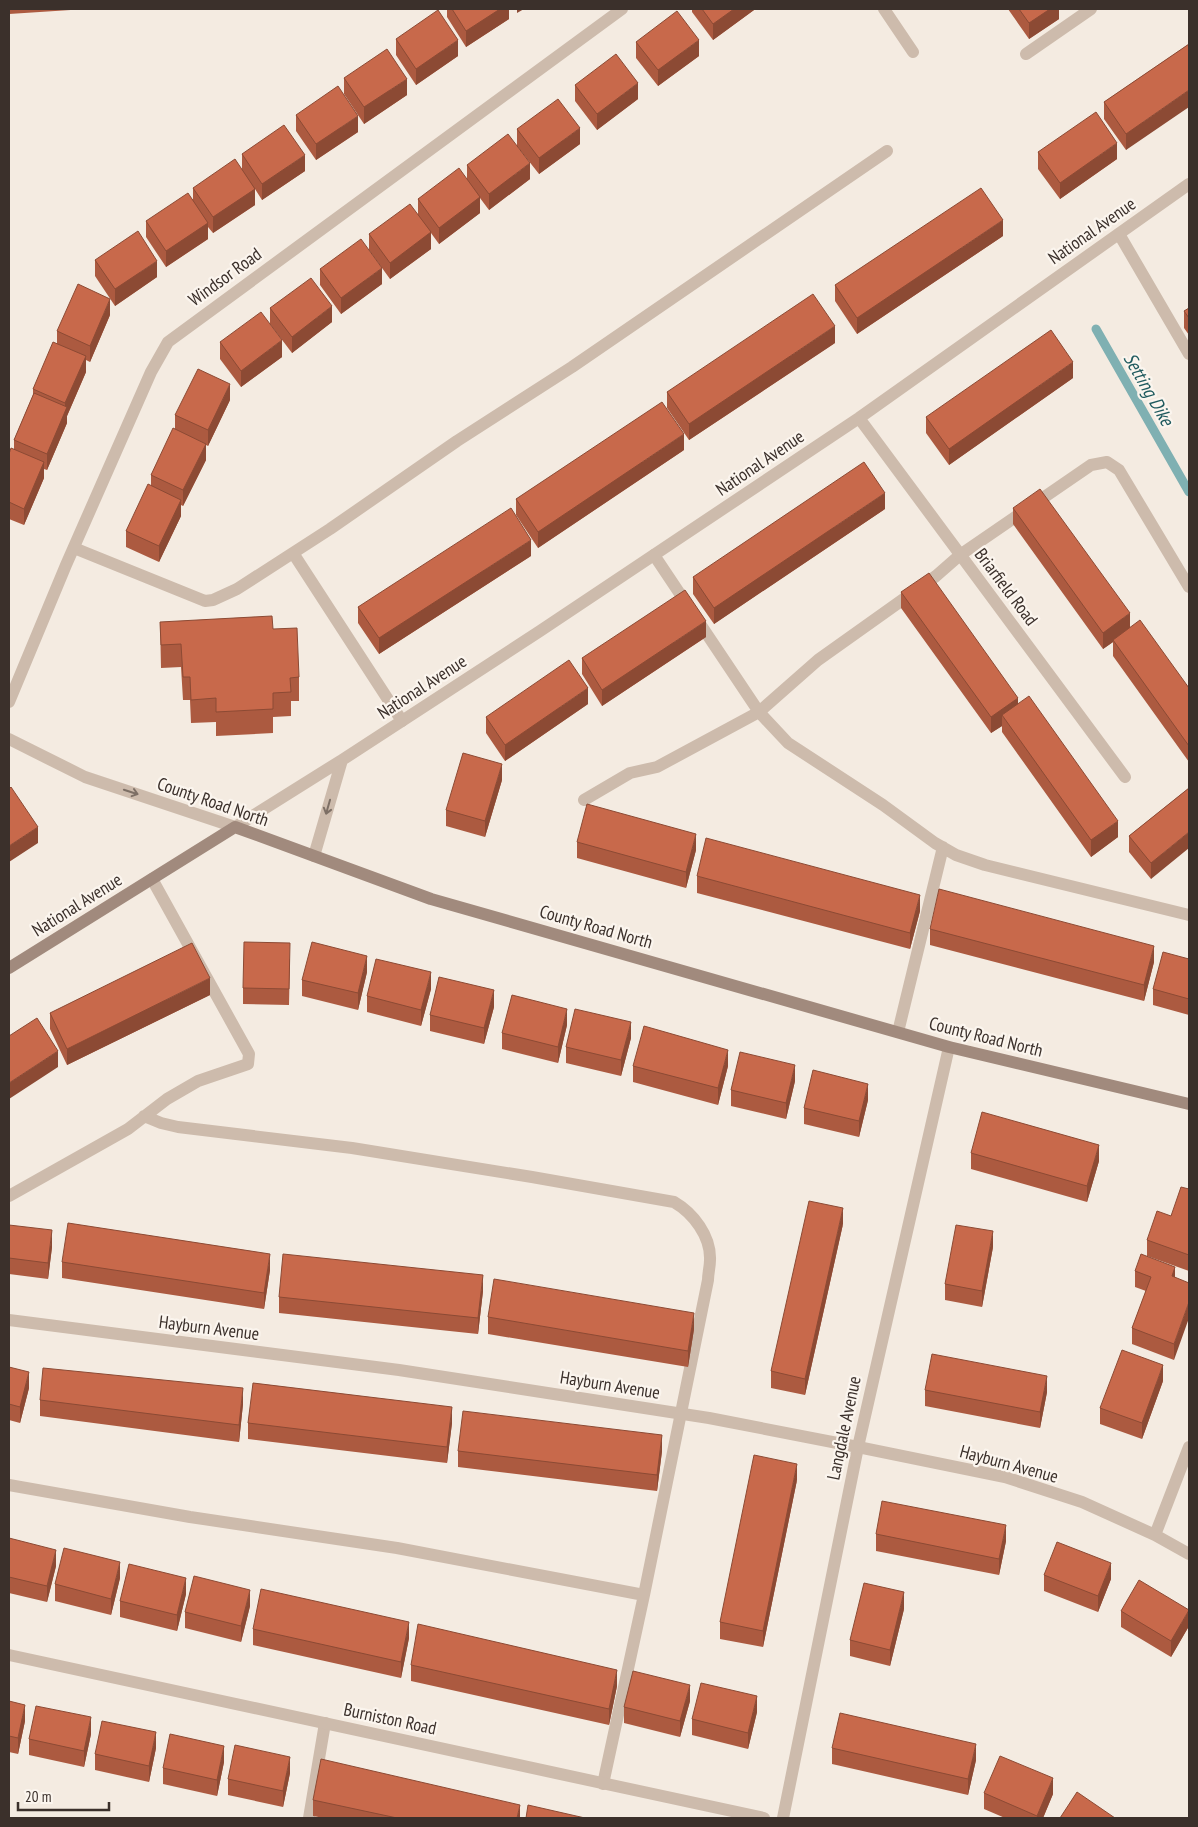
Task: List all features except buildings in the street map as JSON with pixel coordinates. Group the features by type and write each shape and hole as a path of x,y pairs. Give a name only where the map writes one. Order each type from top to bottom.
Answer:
{"street":[{"name":"Windsor Road","path":"9,702 151,372 168,342 622,9"},
{"path":"884,9 913,52"},
{"path":"1026,54 1091,9"},
{"path":"74,548 205,602 237,589 457,441 572,367 887,151"},
{"name":"National Avenue","path":"9,968 342,760 654,555 859,418 1189,184"},
{"path":"1119,234 1189,354"},
{"name":"Briarfield Road","path":"859,418 1125,777"},
{"path":"584,800 630,773 657,767 759,712 818,660 936,576 960,555 1092,465 1107,462 1119,470 1189,587"},
{"path":"292,553 402,721"},
{"path":"654,555 759,712 788,743 883,805 942,847 956,855 985,865 1189,915"},
{"name":"County Road North","path":"9,739 85,777 235,827 431,899 949,1047 1189,1104"},
{"path":"314,856 342,760"},
{"path":"898,1032 942,847"},
{"path":"9,1196 128,1129 167,1099 198,1081 248,1064 249,1054 152,879"},
{"name":"Langdale Avenue","path":"783,1818 858,1447 949,1047"},
{"path":"144,1116 160,1123 178,1127 352,1148 674,1202 686,1209 697,1223 708,1242 710,1259 708,1280 644,1595 603,1784"},
{"name":"Hayburn Avenue","path":"9,1320 399,1370 681,1414 858,1447 1005,1477 1082,1502 1155,1535 1189,1554"},
{"path":"1155,1535 1189,1447"},
{"path":"9,1485 190,1518 398,1548 644,1595"},
{"name":"Burniston Road","path":"9,1655 749,1817 764,1818"},
{"path":"309,1818 325,1723"}],"waterway":[{"name":"Setting Dike","path":"1096,329 1189,492"}]}
